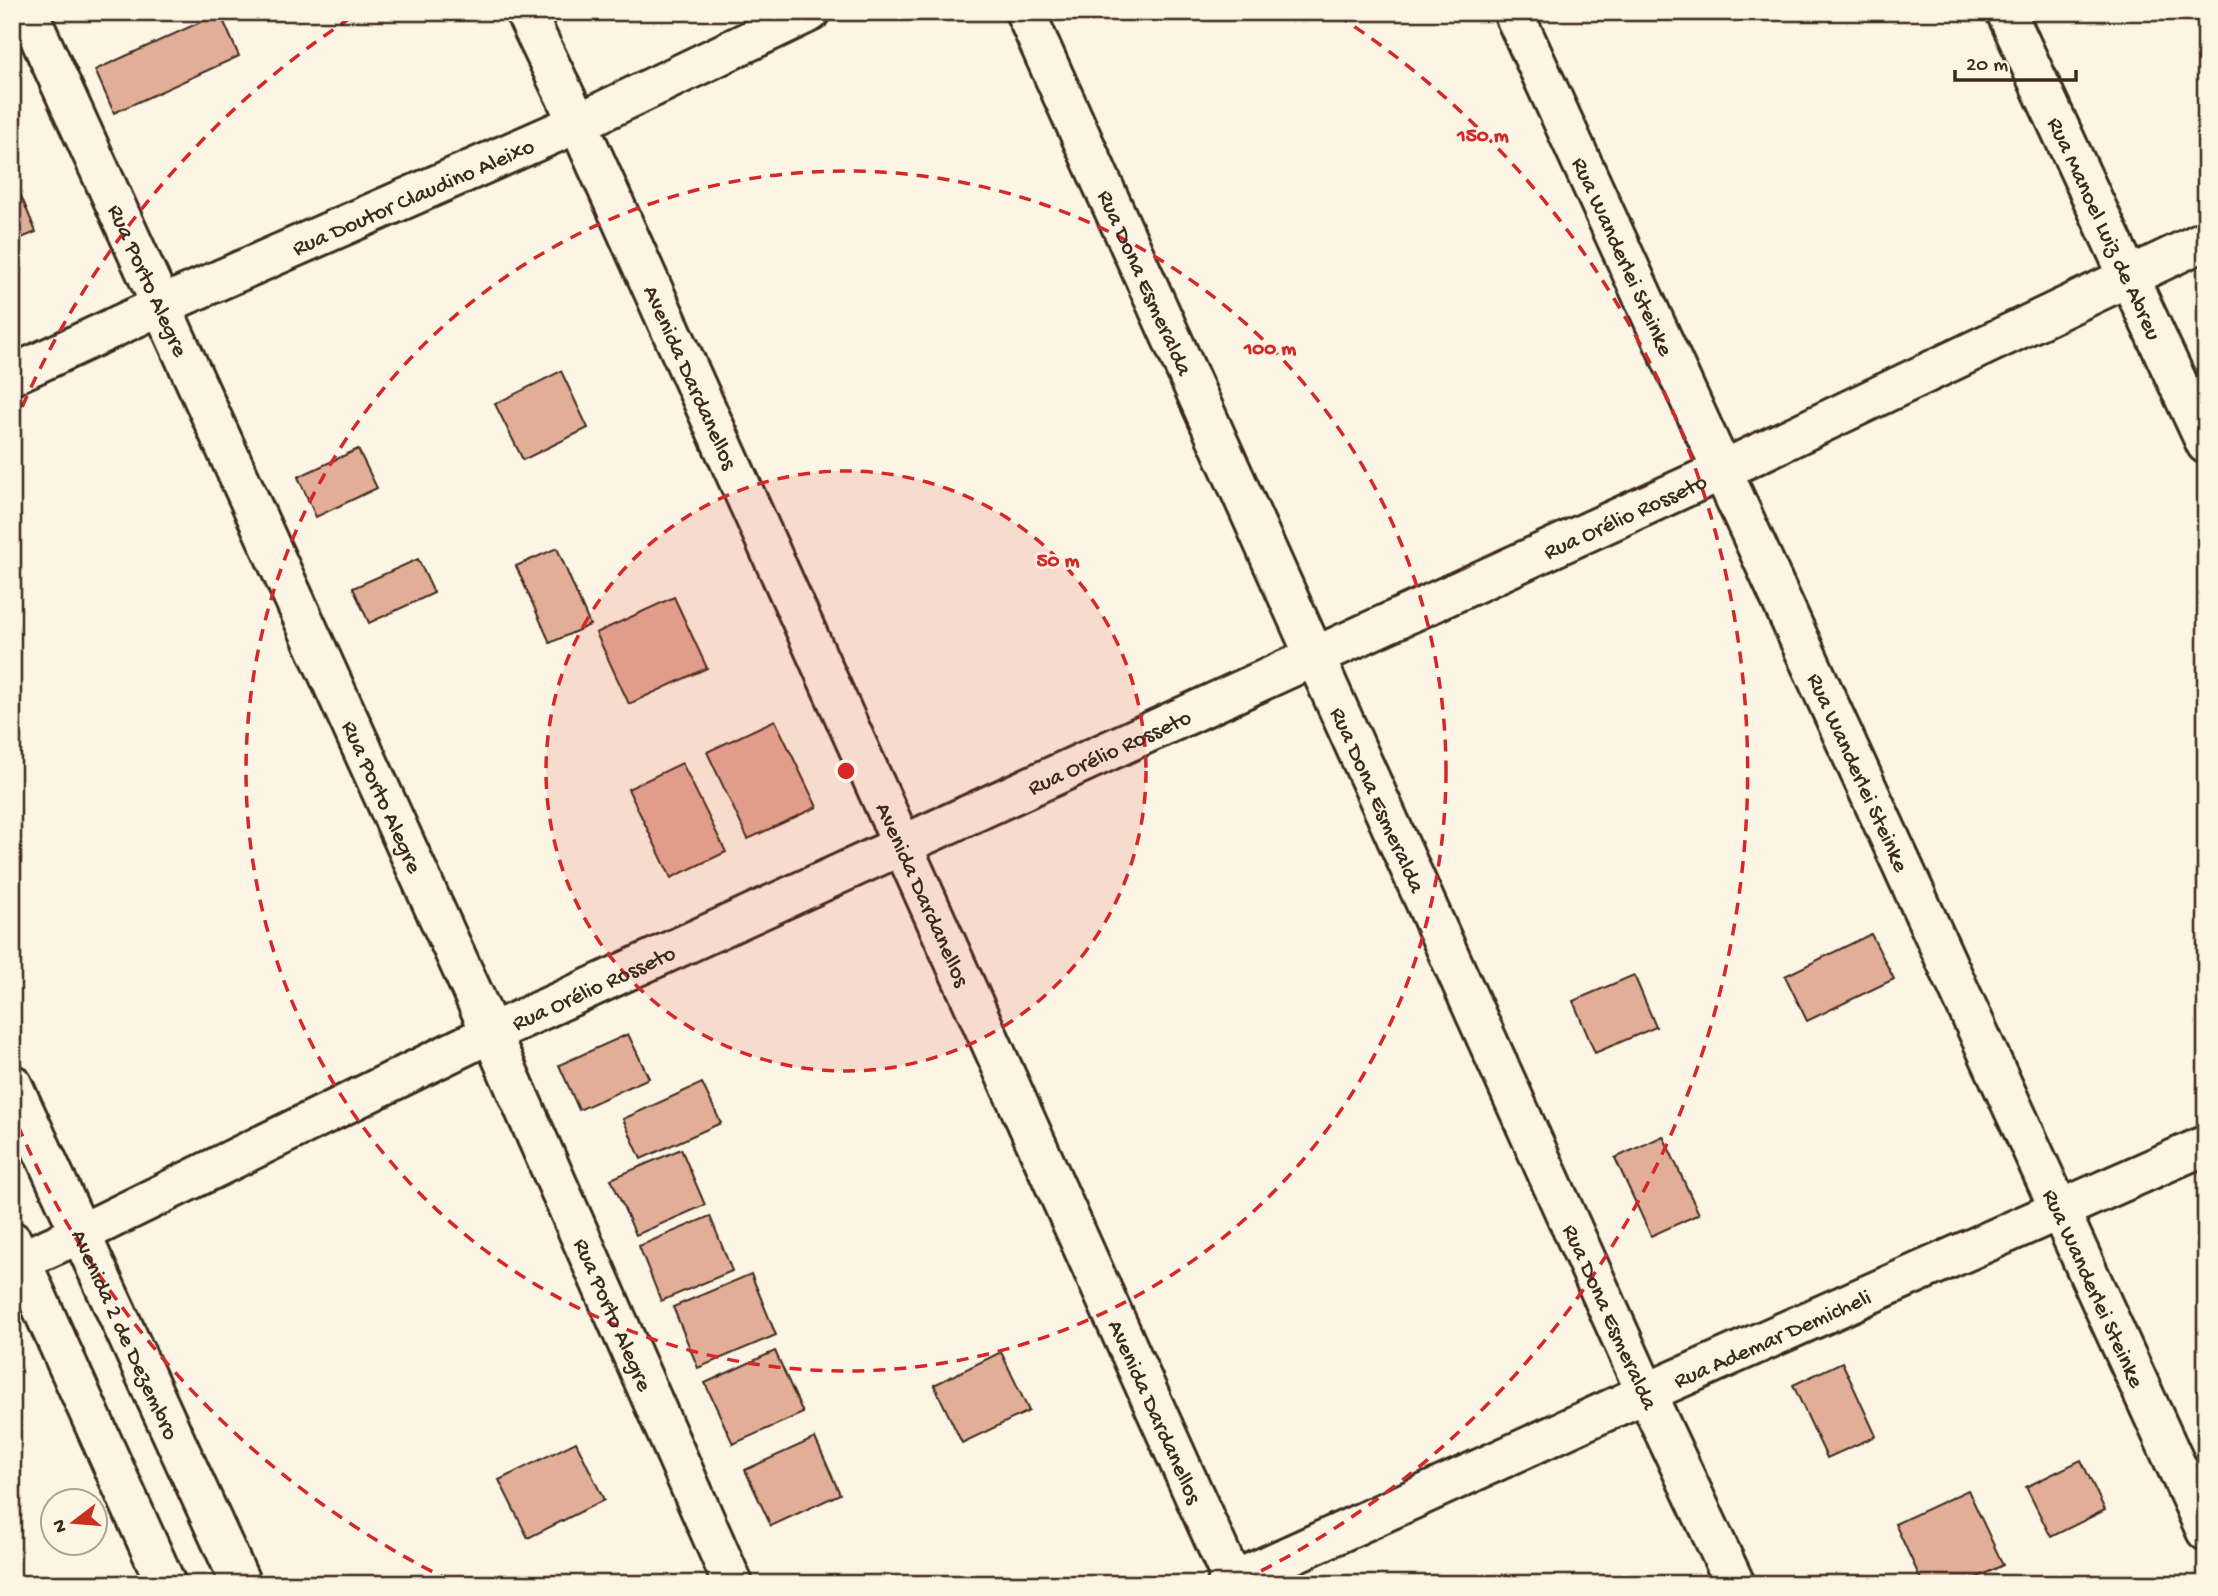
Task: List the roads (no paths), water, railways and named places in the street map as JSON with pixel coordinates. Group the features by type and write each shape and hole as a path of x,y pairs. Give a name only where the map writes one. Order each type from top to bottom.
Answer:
{"street":[{"name":"Rua Porto Alegre","path":"28,12 491,1033 733,1584"},
{"name":"Avenida Dardanellos","path":"525,12 578,123 903,845 1231,1583"},
{"name":"Rua Doutor Claudino Aleixo","path":"12,375 160,306 578,123 810,12"},
{"name":"Rua Dona Esmeralda","path":"1025,12 1646,1393 1735,1584"},
{"name":"Rua Wanderlei Steinke","path":"1513,12 2206,1531"},
{"name":"Rua Manoel Luiz de Abreu","path":"2006,12 2206,444"},
{"name":"Rua Orélio Rosseto","path":"15,1255 82,1233 491,1033 1723,470 2206,240"},
{"name":"Avenida 2 de Dezembro","path":"12,1084 241,1584"},
{"name":"Rua Ademar Demicheli","path":"1231,1583 1646,1393 2206,1145"},
{"path":"15,1255 166,1584"}]}
